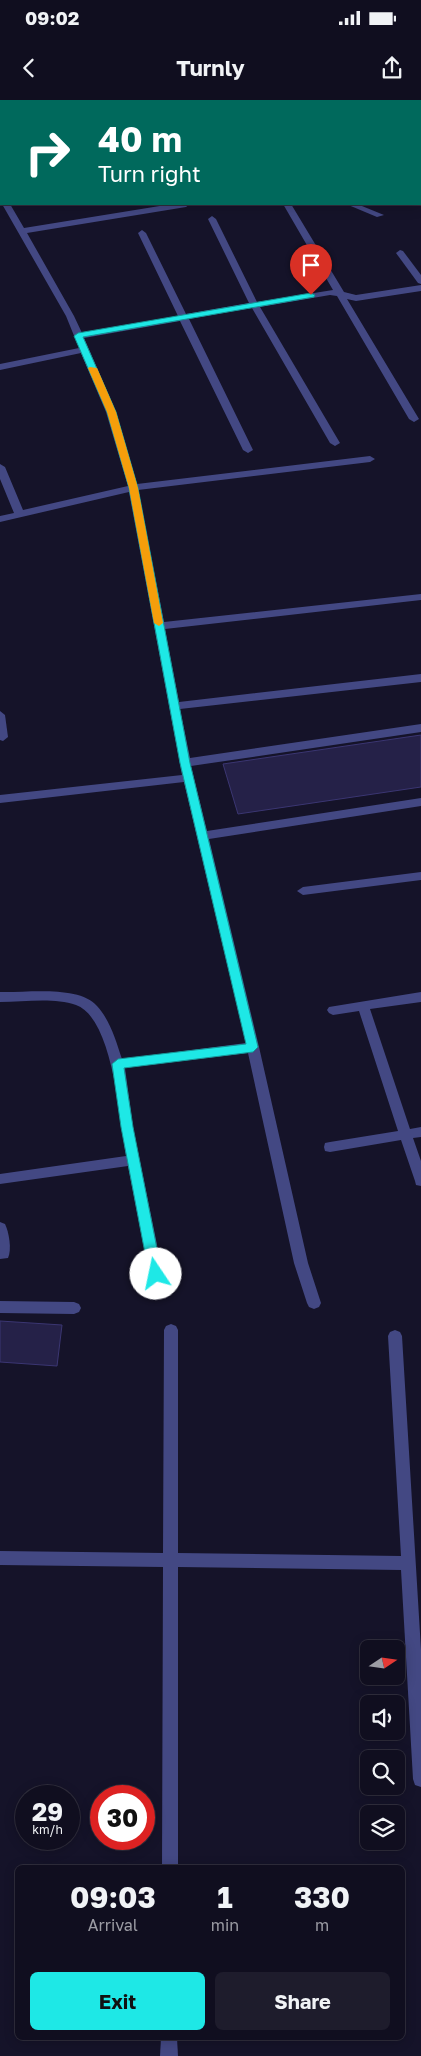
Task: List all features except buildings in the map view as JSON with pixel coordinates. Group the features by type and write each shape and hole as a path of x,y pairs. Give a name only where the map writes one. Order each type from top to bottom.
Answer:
{"street":[{"path":"7,205 70,316 112,412 133,488 188,778 253,1047 301,1263 314,1303"},
{"path":"21,231 180,205"},
{"path":"288,205 414,419"},
{"path":"353,205 380,214"},
{"path":"212,220 254,305 335,443"},
{"path":"142,233 248,450"},
{"path":"400,253 421,281"},
{"path":"78,336 330,292 338,292 356,298 421,288"},
{"path":"0,367 84,350"},
{"path":"0,519 133,488 370,459"},
{"path":"0,467 20,514"},
{"path":"159,626 421,597"},
{"path":"174,706 421,678"},
{"path":"0,715 3,737"},
{"path":"185,763 421,728"},
{"path":"0,799 188,778"},
{"path":"202,836 421,802"},
{"path":"303,891 421,876"},
{"path":"0,997 68,998 89,1006 104,1026 118,1064 119,1083 156,1274"},
{"path":"333,1010 421,997"},
{"path":"363,1005 421,1182"},
{"path":"118,1064 253,1047"},
{"path":"330,1147 421,1132"},
{"path":"0,1180 133,1160"},
{"path":"0,1228 3,1254"},
{"path":"0,1307 74,1308"},
{"path":"170,1865 171,1330"},
{"path":"395,1336 421,1780"},
{"path":"0,1558 408,1562"},
{"path":"169,2040 169,2056"}],"slow traffic":[{"path":"93,368 112,412 133,488 159,623"}],"route":[{"path":"156,1274 119,1083 118,1064 253,1047 185,763 133,488 112,412 78,336 311,295"}]}
